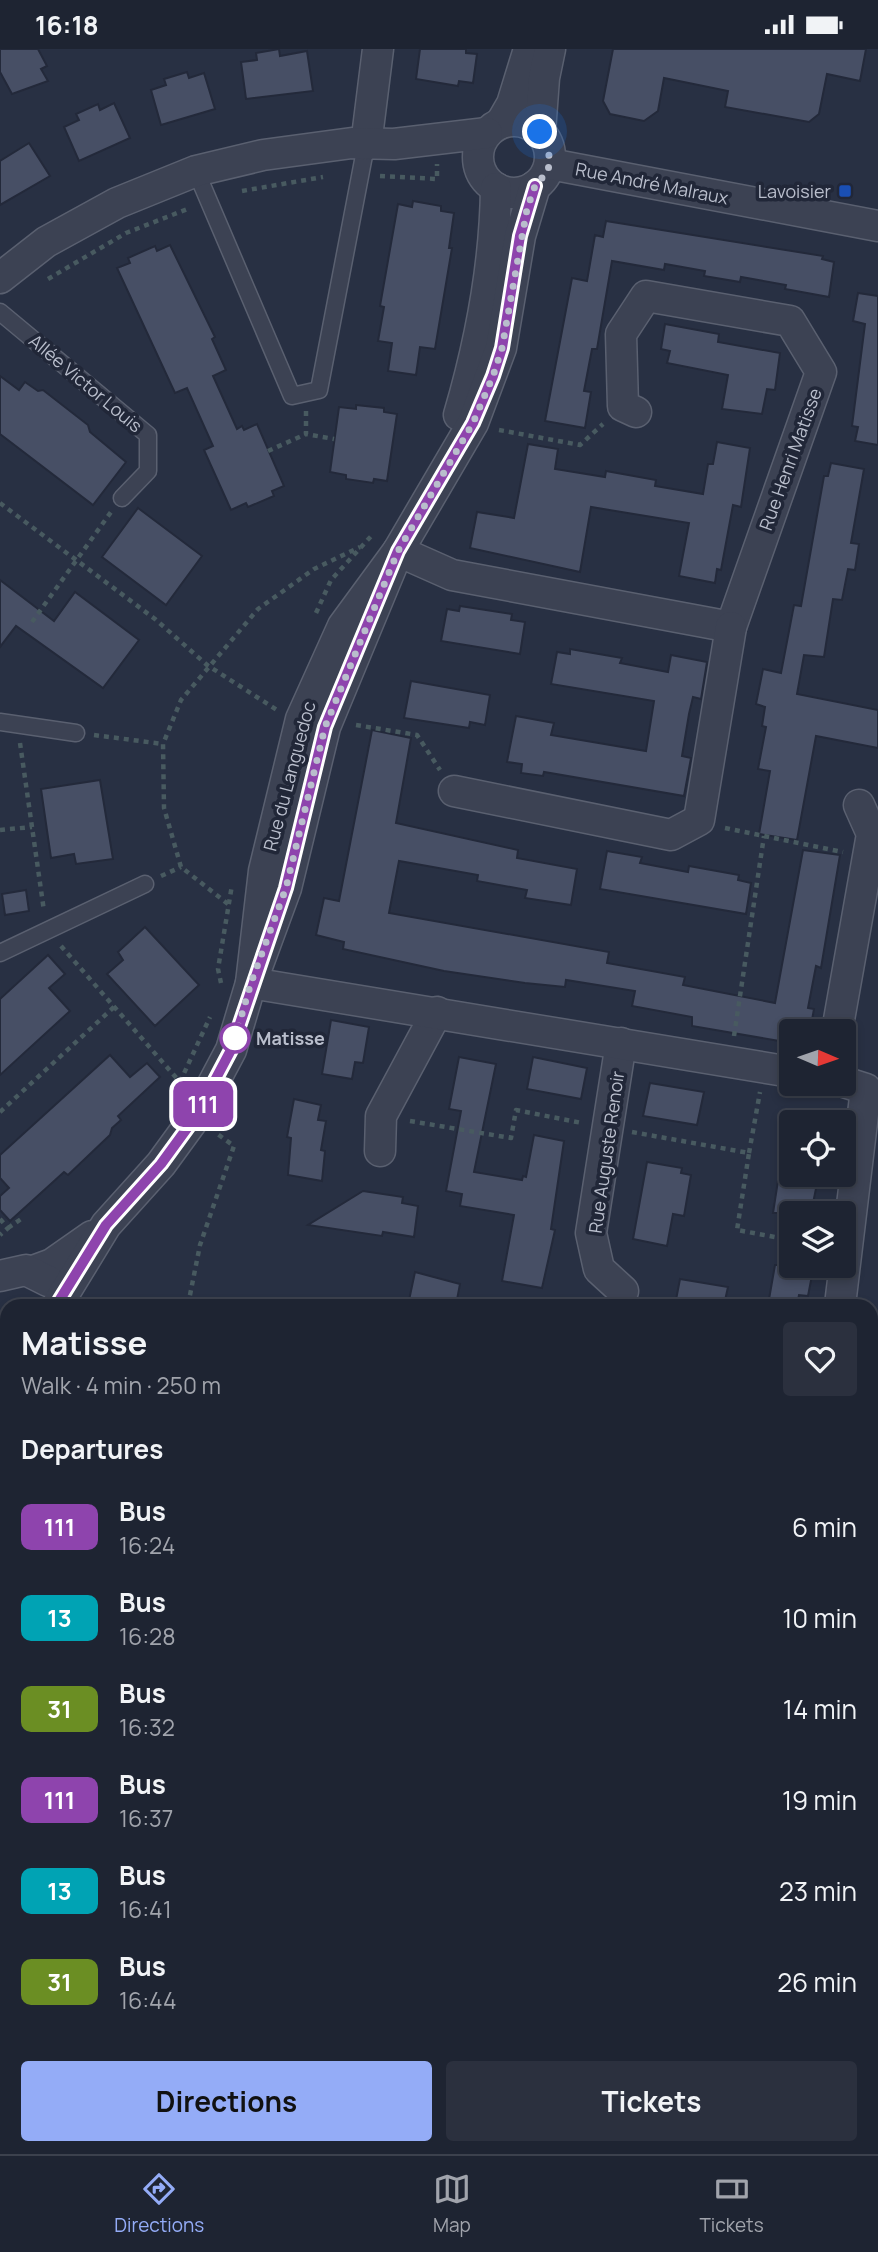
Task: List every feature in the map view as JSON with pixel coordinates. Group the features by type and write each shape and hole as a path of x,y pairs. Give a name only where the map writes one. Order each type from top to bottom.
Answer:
{"street":[{"path":"378,49 380,144"},
{"path":"487,177 481,142 512,104 529,49"},
{"path":"540,132 544,78 550,49"},
{"path":"0,278 46,242 117,203 196,171 263,155 380,144 522,122 540,132 547,141 542,175 516,193 487,177 380,144"},
{"name":"Rue du Languedoc","path":"61,1299 106,1225 161,1164 196,1116 231,1050 243,1018 251,983 264,871 343,626 398,551 473,423 502,348 520,236 542,175"},
{"name":"Rue André Malraux","path":"542,175 878,226"},
{"name":"Rue du Languedoc","path":"444,469 480,343 488,296 487,177"},
{"name":"Rue Henri Matisse","path":"630,409 621,334 646,296 790,321 821,372 731,627 699,820 695,823"},
{"path":"398,551 452,575 731,627"},
{"path":"454,791 671,835 695,823"},
{"path":"839,1019 872,834 859,805"},
{"path":"251,983 778,1069"},
{"path":"380,1151 382,1116 437,1012"},
{"name":"Rue Auguste Renoir","path":"621,1043 591,1233 599,1269 623,1291"},
{"path":"842,1299 862,1087"},
{"name":"Rue du Languedoc","path":"13,1270 52,1264 106,1225"},
{"path":"13,1270 50,1283 57,1299"}],"lane":[{"path":"196,171 292,396 319,390 380,144"},
{"name":"Allée Victor Louis","path":"0,312 148,435 148,471 122,498"},
{"path":"0,722 76,733"},
{"path":"0,953 145,884"}],"path":[{"path":"306,393 306,434"},
{"path":"487,428 580,445 630,409"},
{"path":"268,451 306,434 334,439"},
{"path":"32,622 122,498"},
{"path":"0,503 155,619 207,665 275,709 313,723 346,723 417,735 454,791"},
{"path":"228,905 181,867 164,808 163,744 181,700 207,665 258,609 314,569 362,546"},
{"path":"76,733 163,744"},
{"path":"695,823 868,857"},
{"path":"0,830 32,827"},
{"path":"730,1061 764,836"},
{"path":"0,1112 114,1007"},
{"path":"180,1082 212,1012"},
{"path":"778,1069 748,1153 737,1230 779,1238"},
{"path":"382,1116 511,1138 516,1110 748,1153"},
{"path":"189,1299 200,1245 234,1146 215,1133"},
{"path":"0,1235 24,1217"},
{"path":"0,1219 8,1228"}],"building":[{"path":"0,49 38,49 47,66 41,69 48,81 12,94 0,72"},
{"path":"279,49 280,56 307,51 313,91 246,99 241,62 257,60 256,53"},
{"path":"420,49 466,49 466,53 477,54 473,83 459,81 458,86 416,79"},
{"path":"613,49 866,49 860,81 827,74 819,114 809,122 725,107 728,91 664,78 658,111 644,121 610,114 603,101"},
{"path":"187,72 189,78 204,73 215,109 161,125 151,90 166,85 164,79"},
{"path":"114,103 130,138 79,161 64,127 79,120 76,114 98,104 100,110"},
{"path":"29,143 50,176 0,205 0,161"},
{"path":"413,201 441,206 441,211 454,213 449,248 452,248 435,349 420,347 416,375 388,371 392,343 378,341 384,307 380,306 398,204 412,207"},
{"path":"606,221 823,256 822,259 834,262 829,297 785,289 786,285 741,277 740,282 704,276 705,271 665,264 664,270 612,261 597,349 592,349 584,391 591,392 585,428 545,421 572,278 587,281 595,235 603,237"},
{"path":"170,245 215,337 212,339 226,370 213,376 237,429 242,426 244,430 257,424 284,486 272,491 274,496 248,507 246,503 231,510 204,450 213,446 187,388 175,393 117,268 130,263 128,258 155,246 157,251"},
{"path":"858,293 878,296 878,445 855,441 858,427 852,426 865,324 853,321"},
{"path":"665,324 719,334 718,342 780,353 775,390 767,389 762,414 722,409 728,375 667,363 670,351 661,349"},
{"path":"0,376 19,390 25,382 38,391 43,390 88,425 90,432 126,462 93,505 0,434"},
{"path":"356,405 384,408 384,412 397,414 387,481 374,479 373,483 346,479 346,475 330,472 339,407 356,409"},
{"path":"717,442 750,448 741,507 733,505 721,570 717,569 715,583 679,576 689,523 591,507 580,572 470,548 477,512 514,518 528,444 558,449 555,469 605,477 606,471 656,480 655,486 703,494 708,464 713,464"},
{"path":"831,463 864,469 851,543 859,544 855,570 848,569 842,600 833,599 824,657 804,655 797,694 878,710 878,748 816,736 797,840 759,834 770,771 758,769 766,727 762,726 765,707 756,704 763,669 781,673 794,605 801,606 824,476 828,476"},
{"path":"138,508 202,556 166,605 102,557"},
{"path":"0,580 54,621 75,592 139,640 103,688 16,626 0,647"},
{"path":"460,606 512,614 511,620 525,622 520,654 441,641 447,609 459,611"},
{"path":"570,649 622,658 620,663 668,672 671,655 707,662 701,699 693,697 689,714 682,756 691,758 684,796 544,772 543,776 521,773 522,764 507,762 516,716 554,723 551,735 646,751 654,701 551,684 557,652 570,654"},
{"path":"411,681 490,695 485,725 470,722 469,728 404,718"},
{"path":"372,730 411,738 396,823 518,850 517,858 577,869 571,905 525,898 527,890 477,881 478,875 399,861 389,913 609,952 607,963 685,977 683,985 775,1003 803,850 840,855 821,968 816,966 808,1008 814,1009 812,1019 779,1019 779,1041 692,1026 692,1017 632,1006 635,991 566,980 565,987 525,983 444,971 343,949 344,942 316,935 324,898 339,901"},
{"path":"100,780 113,859 76,864 74,854 51,858 41,789"},
{"path":"607,851 642,857 640,863 688,872 689,866 739,875 738,880 751,883 746,914 600,889"},
{"path":"26,890 29,911 5,915 2,894"},
{"path":"145,927 199,985 155,1026 107,974 123,960 118,952"},
{"path":"48,955 65,974 49,988 70,1011 0,1075 0,999"},
{"path":"331,1020 369,1027 363,1063 355,1062 352,1079 322,1074"},
{"path":"110,1055 130,1077 147,1063 160,1077 118,1116 121,1120 112,1128 110,1135 68,1175 64,1172 10,1221 0,1210 0,1196 9,1188 0,1178 0,1155"},
{"path":"459,1057 496,1064 474,1172 522,1180 523,1176 526,1177 534,1135 564,1141 551,1229 555,1230 542,1288 502,1281 514,1215 460,1206 462,1194 446,1191 461,1111 449,1109"},
{"path":"533,1057 587,1068 581,1099 527,1089"},
{"path":"650,1083 704,1092 697,1125 643,1116"},
{"path":"294,1099 321,1105 318,1120 326,1121 321,1150 325,1151 322,1181 288,1175 291,1138 287,1137"},
{"path":"647,1162 682,1168 681,1173 691,1175 684,1216 673,1214 667,1246 633,1239"},
{"path":"779,1174 779,1187 816,1187 813,1201 779,1201 779,1213 773,1213"},
{"path":"363,1191 403,1197 402,1203 418,1206 414,1237 383,1232 382,1236 308,1225"},
{"path":"775,1265 779,1265 779,1278 811,1278 808,1296 799,1295 798,1299 769,1299"},
{"path":"415,1272 460,1284 457,1299 409,1299"},
{"path":"680,1279 728,1287 725,1299 676,1299"}],"bus line":[{"name":"111","path":"60,1299 106,1225 161,1164 196,1116 231,1050 243,1018 251,983 286,888 325,727 398,551 473,423 493,376 502,348 520,236 535,186"}],"place":[{"name":"Lavoisier","path":"845,191"},
{"name":"Matisse","path":"235,1038"}],"route":[{"path":"235,1038 251,983 286,888 325,727 398,551 473,423 493,376 502,348 520,236 527,209 535,186 542,180 550,163 547,141 540,132"}]}
